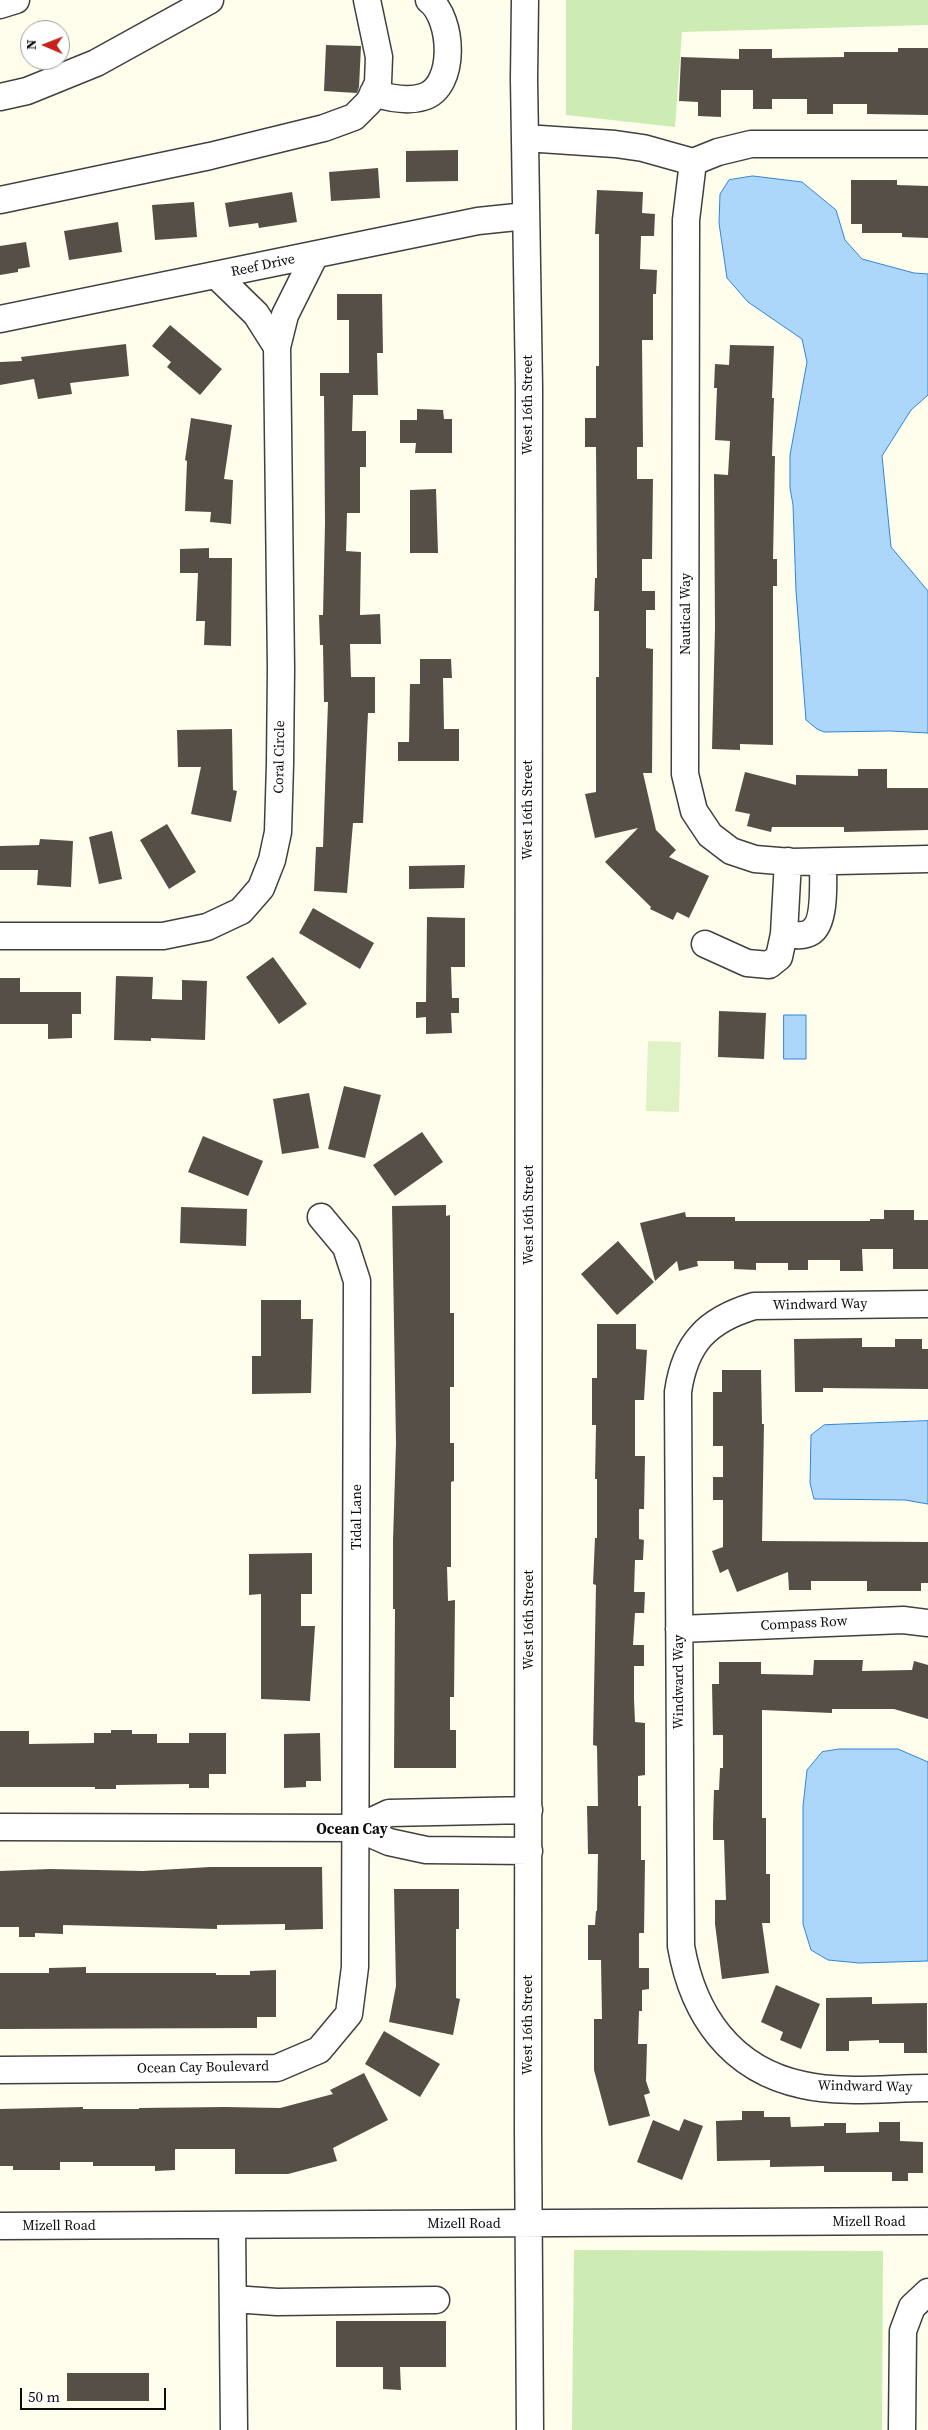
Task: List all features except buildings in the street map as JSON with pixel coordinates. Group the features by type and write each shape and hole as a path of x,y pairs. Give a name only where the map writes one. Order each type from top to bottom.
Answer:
{"street":[{"path":"0,6 16,0"},
{"path":"0,98 42,85 96,63 210,0"},
{"path":"0,200 201,158 324,128 354,117 369,102 378,82 378,57 367,0"},
{"path":"373,93 391,98 424,97 441,84 447,67 446,26 434,4 429,0"},
{"name":"West 16th Street","path":"525,0 529,388 530,2430"},
{"path":"525,138 614,144 643,148 693,162 718,152 751,144 928,144"},
{"name":"Nautical Way","path":"693,162 686,220 685,774 694,811 710,835 731,851 755,859 823,862 928,859"},
{"name":"Reef Drive","path":"0,319 478,221 526,216"},
{"name":"Coral Circle","path":"0,936 163,936 207,927 241,911 261,888 272,860 278,832 281,670 277,347 285,315 316,255"},
{"path":"217,276 256,314 277,347"},
{"path":"705,944 747,963 769,965 779,957 784,934 788,861"},
{"path":"784,934 809,934 817,927 822,909 823,862"},
{"name":"Tidal Lane","path":"321,1217 346,1247 356,1281 357,1828"},
{"name":"Windward Way","path":"928,1304 754,1306 732,1313 714,1323 700,1336 689,1352 681,1371 678,1392 681,1946 686,1974 697,2003 712,2028 732,2049 753,2065 777,2077 803,2085 829,2088 928,2088"},
{"name":"Compass Row","path":"679,1630 903,1620 928,1623"},
{"path":"357,1828 389,1813 529,1810"},
{"path":"405,1813 405,1845"},
{"path":"0,1827 357,1828 389,1842 426,1850 529,1851"},
{"name":"Ocean Cay Boulevard","path":"0,2070 277,2068 320,2050 349,2014 355,1967 357,1828"},
{"name":"Mizell Road","path":"0,2226 928,2222"},
{"path":"232,2225 234,2430"},
{"path":"902,2430 903,2331 912,2308 928,2292"},
{"path":"233,2299 278,2302 436,2300"}],"green space":[{"path":"566,0 928,0 928,25 682,32 675,127 566,115"},
{"path":"648,1041 681,1042 679,1112 646,1111"},
{"path":"574,2250 883,2251 882,2430 572,2430"}],"water":[{"path":"753,176 802,182 836,210 845,240 862,259 914,273 928,274 928,395 911,410 882,456 891,547 928,591 928,733 890,731 824,732 806,720 796,591 790,455 807,362 802,339 748,302 727,278 719,223 720,194 729,180"},
{"path":"784,1015 806,1015 806,1059 784,1059"},
{"path":"928,1421 928,1504 905,1500 814,1499 810,1483 811,1435 824,1425"},
{"path":"839,1749 898,1749 928,1762 928,1961 859,1963 828,1960 811,1950 803,1924 803,1806 807,1770 822,1752"}],"district":[{"name":"Ocean Cay","path":"352,1830"}]}
